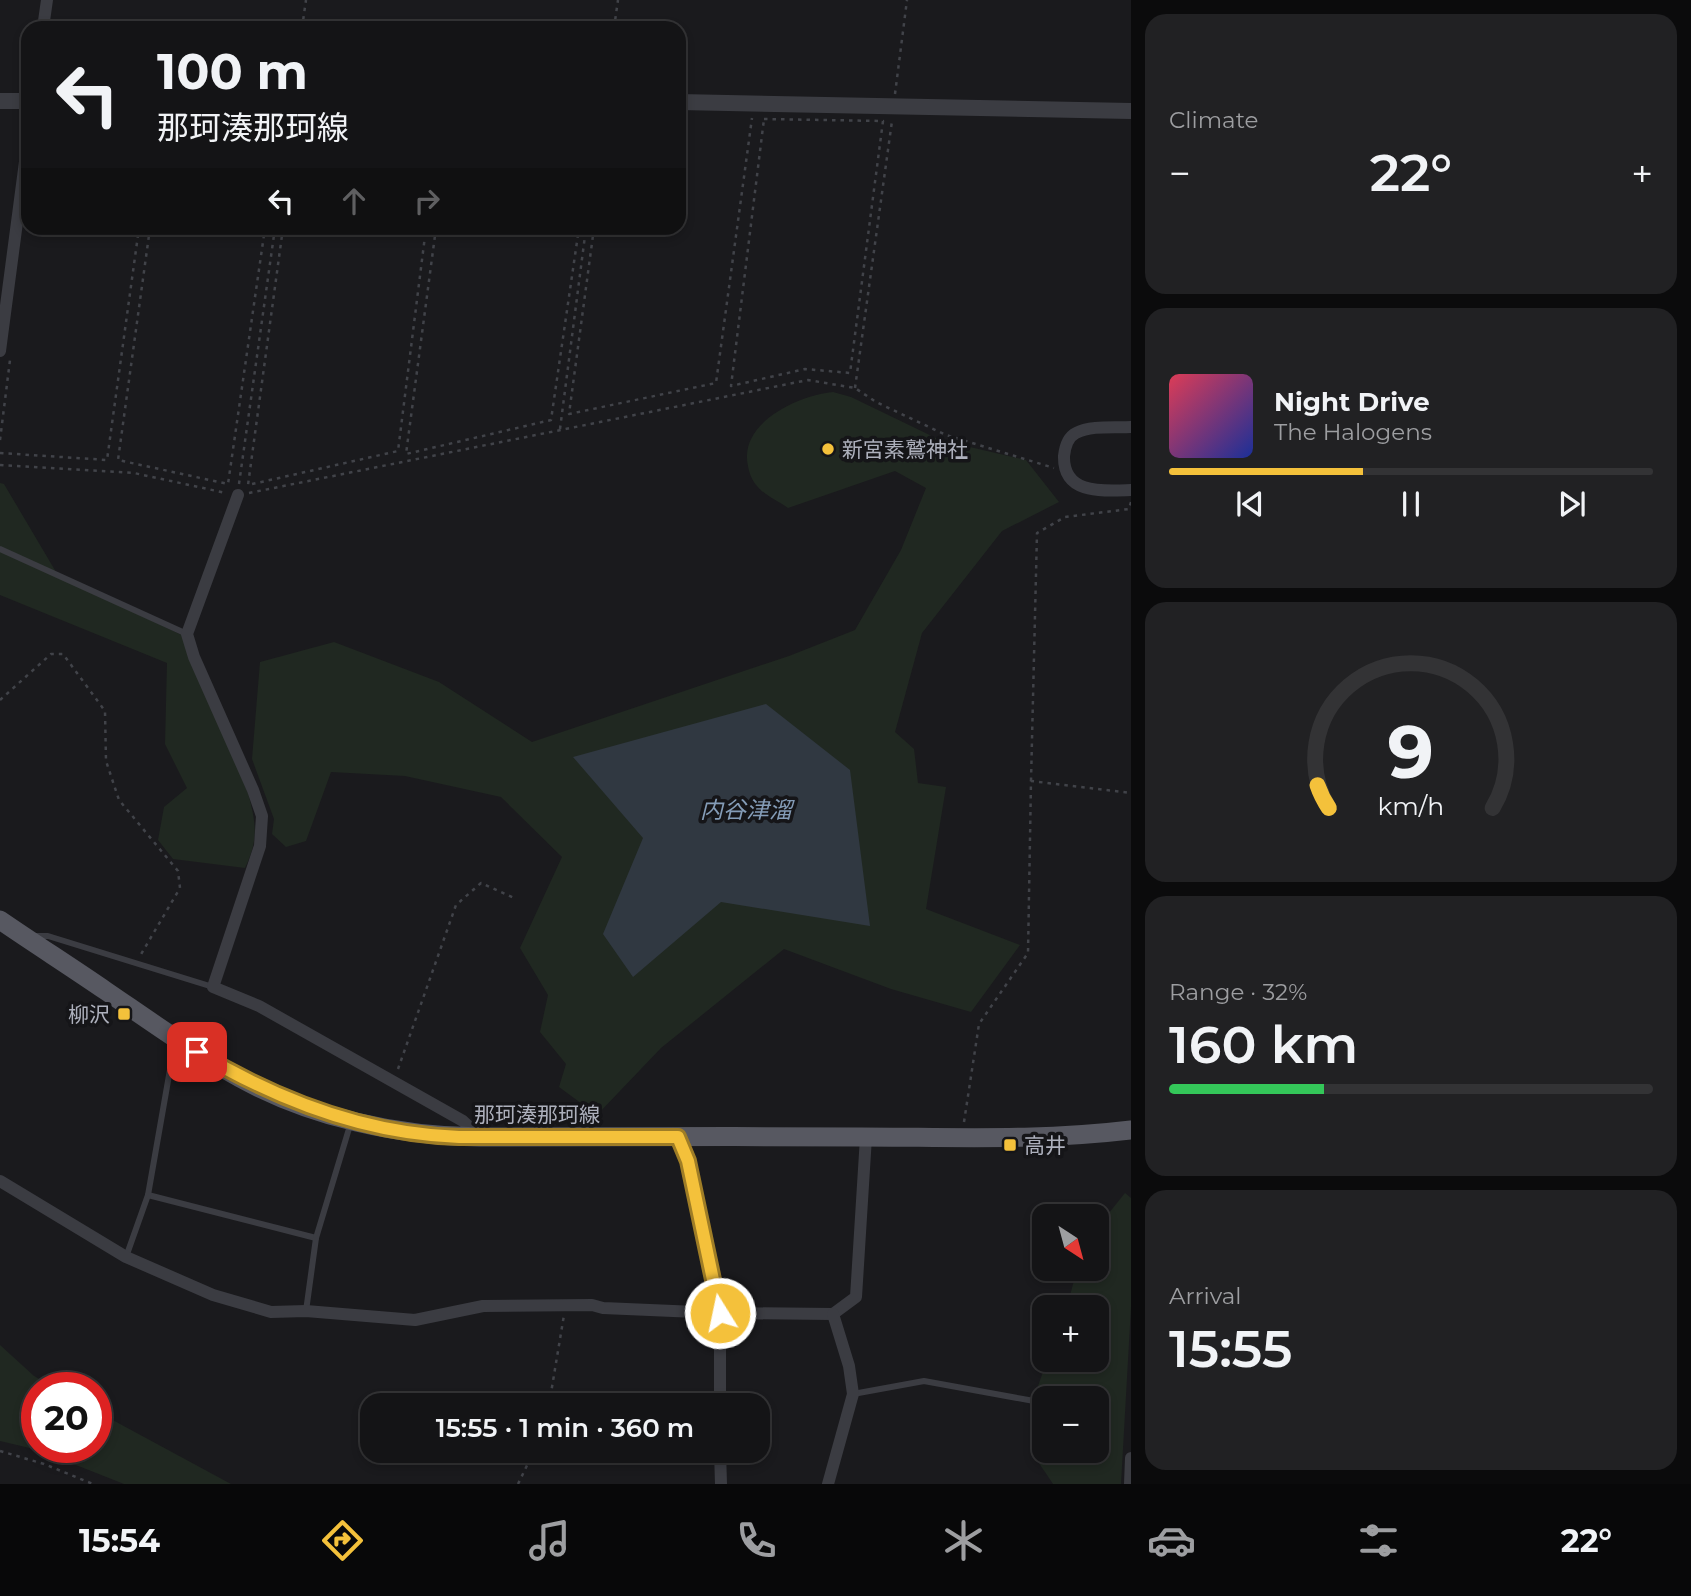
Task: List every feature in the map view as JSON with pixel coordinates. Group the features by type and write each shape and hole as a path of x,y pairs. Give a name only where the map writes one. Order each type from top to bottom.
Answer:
{"main road":[{"name":"那珂湊那珂線","path":"0,920 175,1039 241,1078 299,1104 351,1120 438,1136 480,1137 962,1139 1072,1136 1131,1130"}],"street":[{"path":"44,21 47,0"},
{"path":"0,101 21,102"},
{"path":"686,102 1131,111"},
{"path":"0,351 21,192"},
{"path":"1131,427 1089,429 1076,433 1068,440 1064,453 1064,470 1072,481 1084,488 1103,491 1131,490"},
{"path":"238,495 187,634 194,657 262,816 261,846 213,987 259,1006 463,1121 480,1137"},
{"path":"0,1181 126,1257 213,1295 271,1312 306,1311 415,1320 483,1306 566,1305 720,1313 833,1314 856,1297 866,1137"},
{"path":"720,1313 720,1393"},
{"path":"828,1484 853,1394 849,1366 833,1314"},
{"path":"1130,1484 1131,1458"},
{"path":"720,1463 720,1484"}],"lane":[{"path":"0,550 187,634"},
{"path":"25,938 47,936 213,987"},
{"path":"126,1257 148,1195 175,1039"},
{"path":"306,1311 316,1238 351,1120"},
{"path":"678,1137 688,1161 720,1313"},
{"path":"148,1195 316,1238"},
{"path":"853,1394 924,1381 1032,1401"}],"path":[{"path":"303,21 306,0"},
{"path":"615,21 618,0"},
{"path":"855,388 907,0"},
{"path":"593,235 569,414 716,383 752,118"},
{"path":"764,119 883,121 850,373 805,369 731,386 764,119"},
{"path":"0,453 107,460 138,235"},
{"path":"149,235 118,460 228,484 264,235"},
{"path":"238,495 274,235"},
{"path":"282,235 248,485 398,451 425,235"},
{"path":"435,235 406,454 551,420 578,235"},
{"path":"560,429 585,235"},
{"path":"0,465 134,473 238,495 808,380 855,388 876,402 946,435 1064,470"},
{"path":"962,1139 979,1024 1028,953 1037,533 1065,517 1129,509 1131,502"},
{"path":"0,700 51,654 63,654 105,711 106,761 119,800 178,871 180,888 136,963"},
{"path":"1031,781 1131,793"},
{"path":"393,1082 456,905 481,883 514,898"},
{"path":"552,1393 566,1305"},
{"path":"0,1451 44,1464 93,1484"},
{"path":"519,1484 529,1463"}],"shaded area":[{"path":"833,392 851,397 940,440 1026,460 1059,502 1002,531 922,633 895,732 914,749 918,783 946,787 926,909 1020,945 971,1012 891,989 784,949 661,1048 597,1115 559,1087 566,1064 540,1032 548,995 520,948 562,857 501,797 405,776 331,772 306,841 286,847 272,834 274,819 252,759 260,662 334,642 439,682 532,742 789,656 855,630 901,550 926,488 895,471 788,508 755,484 748,466 747,451 752,437 762,424 789,405"},
{"path":"0,483 4,484 59,577 184,636 248,793 255,831 245,868 173,859 158,840 164,807 187,788 165,744 167,663 0,595"},
{"path":"1125,1193 1131,1198 1131,1307 1121,1484 1053,1484 1039,1463 1109,1463 1109,1386 1038,1386 1043,1372 1109,1372 1109,1295 1070,1295 1074,1281 1110,1281 1110,1212"},
{"path":"0,1345 30,1372 21,1372 21,1446 0,1441"},
{"path":"1032,1410 1032,1445 1030,1428"},
{"path":"112,1420 231,1484 124,1484 71,1463 112,1463"}],"water":[{"name":"内谷津溜","path":"766,704 850,770 870,926 721,902 633,977 603,934 643,838 573,757"}],"place":[{"name":"新宮素鷲神社","path":"828,449"},
{"name":"柳沢","path":"124,1014"},
{"name":"高井","path":"1010,1145"}],"route":[{"path":"197,1052 241,1078 288,1100 334,1116 394,1130 459,1137 678,1137 688,1161 720,1313"}]}
